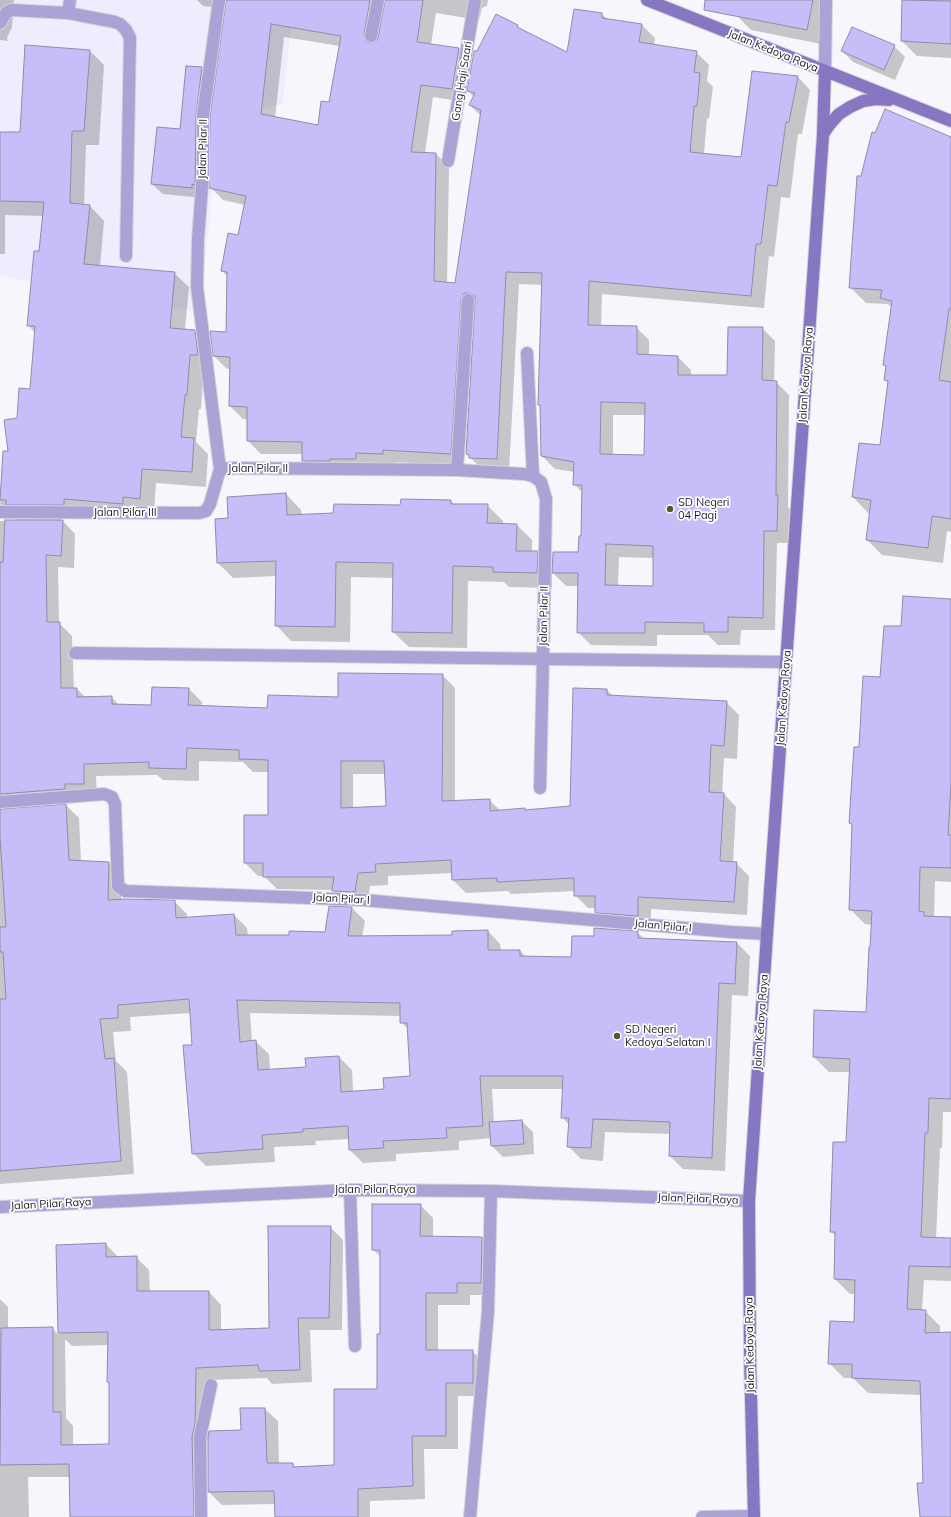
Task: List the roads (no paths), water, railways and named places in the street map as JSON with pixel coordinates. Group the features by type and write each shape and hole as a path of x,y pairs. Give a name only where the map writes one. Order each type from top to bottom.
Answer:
{"street":[{"path":"68,13 70,0"},
{"name":"Jalan Pilar II","path":"219,0 203,116 203,173 198,239 197,287 220,470 235,468 457,470 524,474 533,476 541,482 546,499 543,658"},
{"path":"371,36 378,0"},
{"name":"Gang Haji Saari","path":"448,161 475,0"},
{"name":"Jalan Kedoya Raya","path":"647,0 825,71 823,135 767,934 750,1201 750,1357 754,1516"},
{"path":"826,0 825,71 951,122"},
{"path":"0,23 6,13 11,10 68,13 115,22 120,24 126,30 130,38 126,256"},
{"path":"823,135 839,114 850,106 863,101 876,99 889,99 902,102"},
{"path":"457,470 468,300"},
{"path":"527,353 533,476"},
{"name":"Jalan Pilar III","path":"0,512 198,513 206,511 210,504 220,470"},
{"name":"Jalan Pilar II","path":"74,653 786,662"},
{"path":"540,788 543,658"},
{"name":"Jalan Pilar I","path":"0,802 104,794 112,797 115,804 118,886 125,891 364,900 767,934"},
{"path":"350,1190 355,1346"},
{"name":"Jalan Pilar Raya","path":"0,1207 350,1190 491,1191 750,1201"},
{"path":"470,1517 488,1311 491,1191"},
{"path":"201,1517 200,1437 211,1384"},
{"path":"702,1517 754,1516"}],"place":[{"name":"SD Negeri 04 Pagi","path":"670,509"},
{"name":"SD Negeri Kedoya Selatan I","path":"617,1036"}]}
